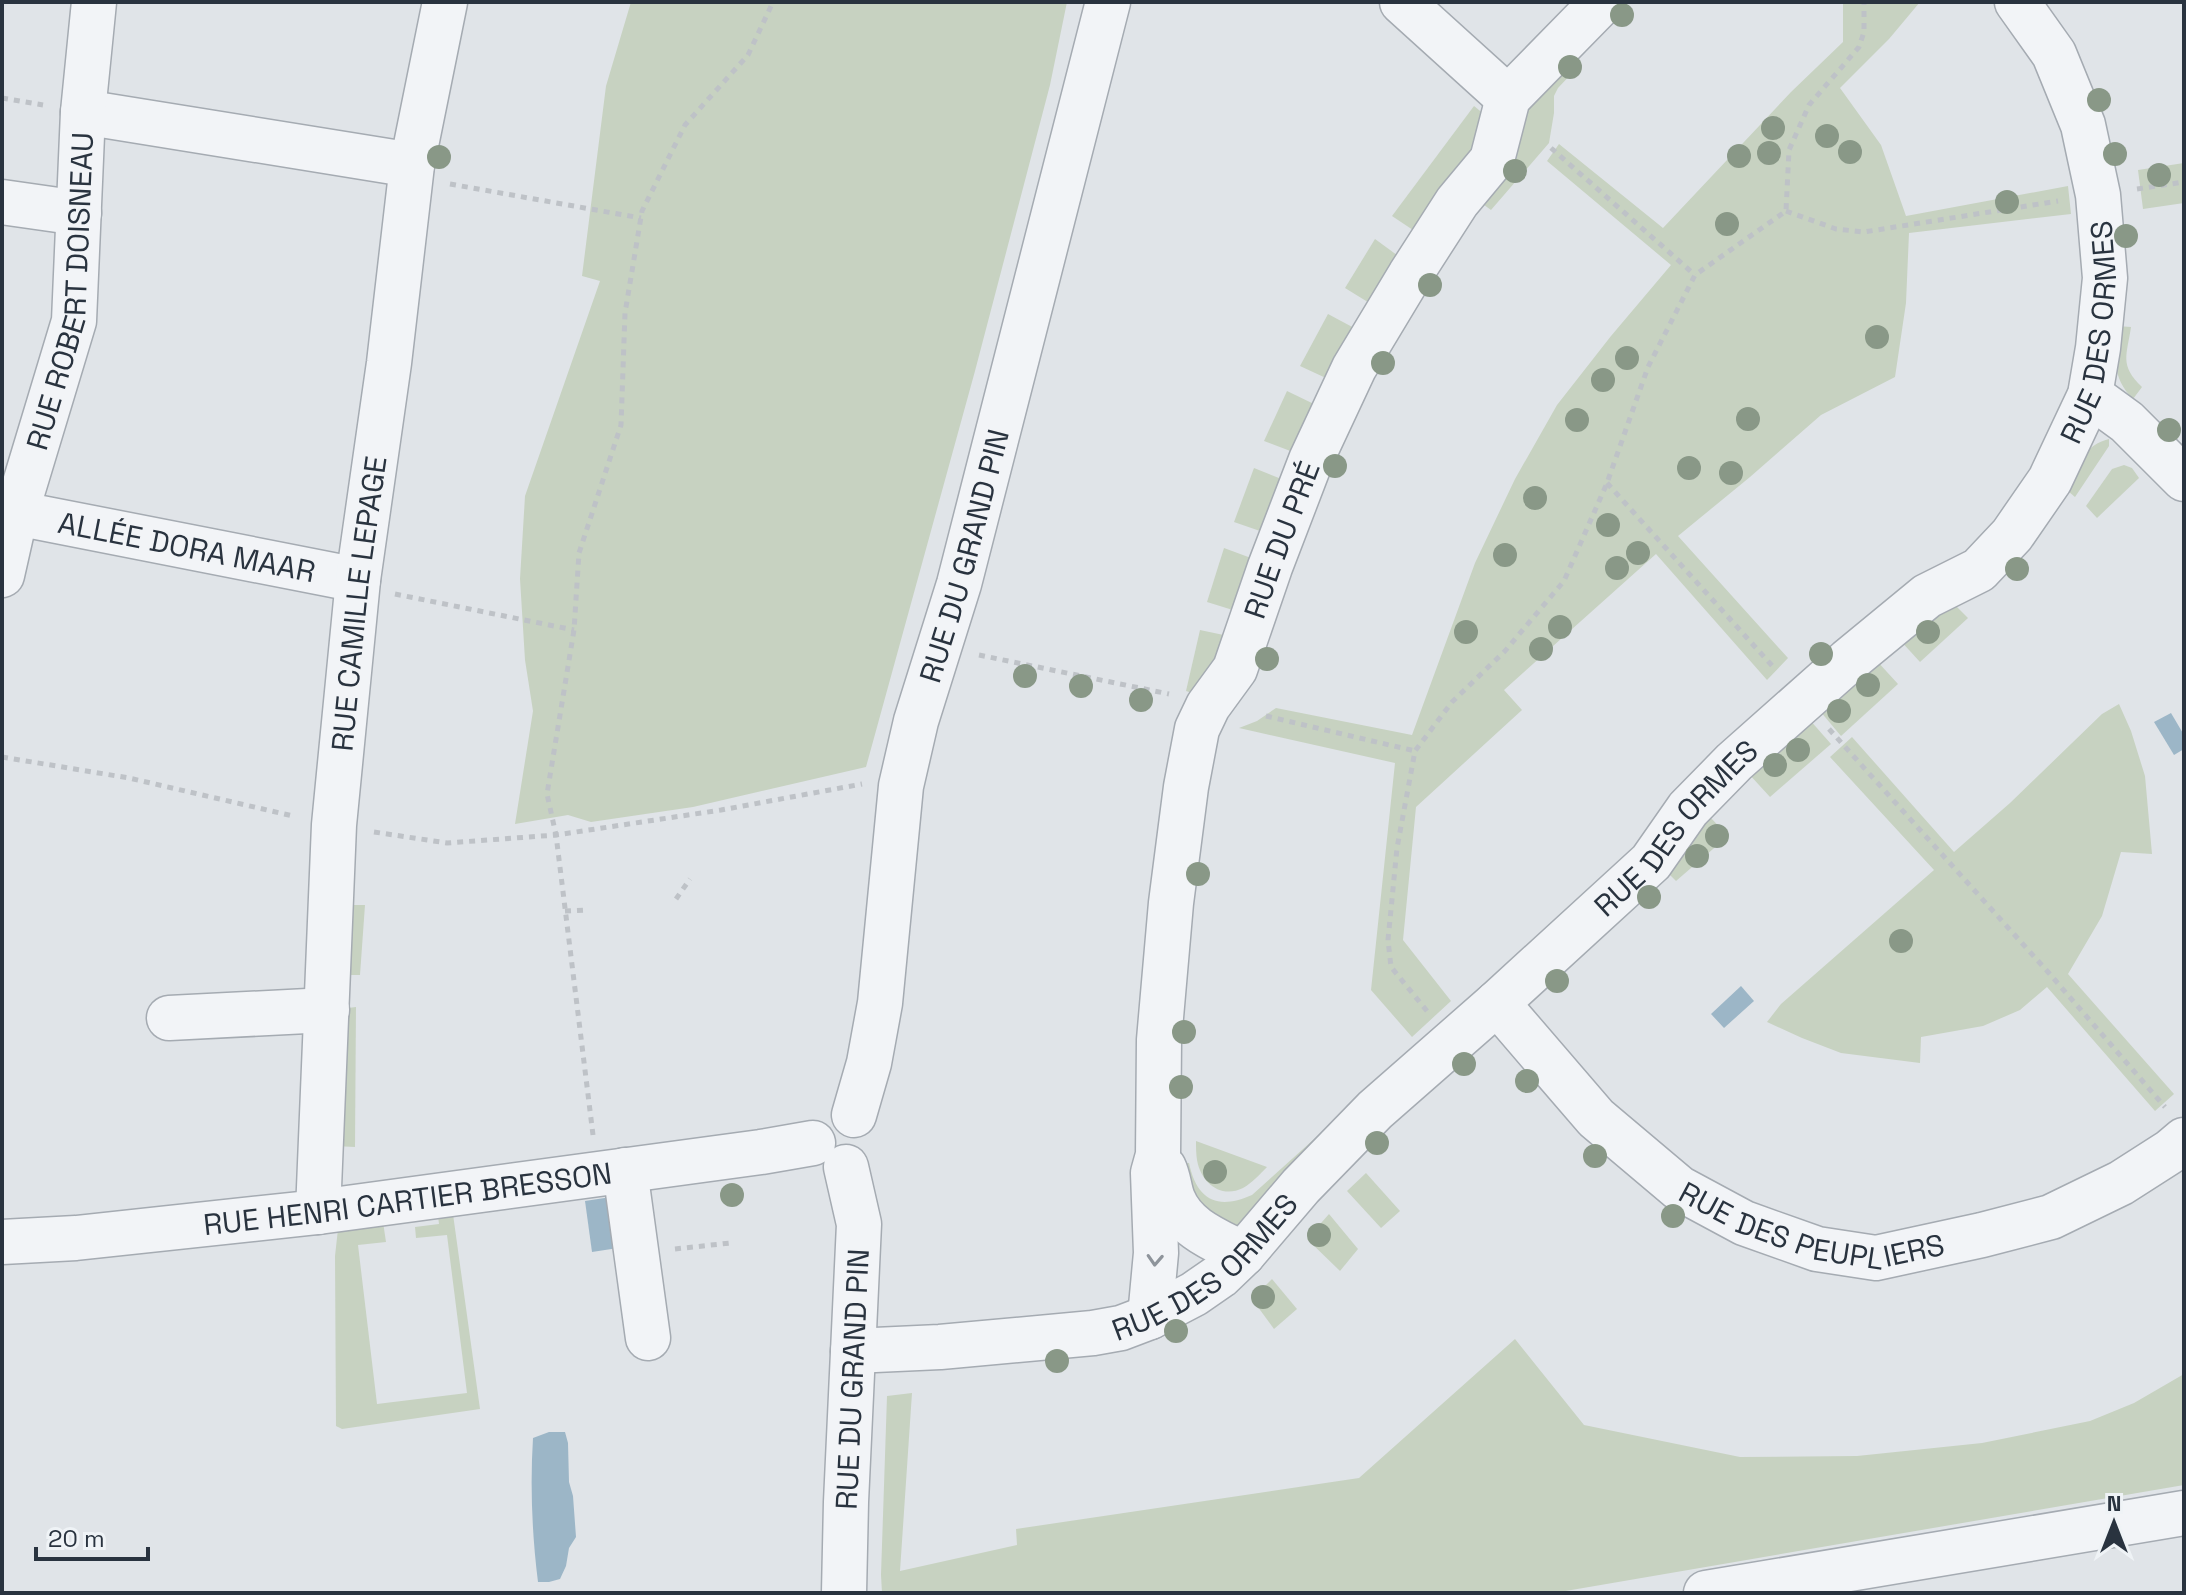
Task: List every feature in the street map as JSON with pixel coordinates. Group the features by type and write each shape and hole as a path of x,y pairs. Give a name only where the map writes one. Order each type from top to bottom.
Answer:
{"street":[{"name":"RUE ROBERT DOISNEAU","path":"7,545 74,321 83,112 94,2"},
{"name":"RUE CAMILLE LEPAGE","path":"318,1212 334,825 371,586 389,363 425,173 445,2"},
{"name":"RUE DU GRAND PIN","path":"829,1155 855,1164 868,1149 867,1129 854,1115 869,1063 880,1003 901,786 916,721 959,584 1108,2"},
{"path":"1402,2 1508,98"},
{"name":"RUE DU PRÉ","path":"1150,1317 1156,1253 1153,1173 1158,1155 1159,1040 1186,787 1197,729 1208,706 1235,669 1311,460 1354,368 1457,202 1492,160 1508,98 1602,2"},
{"name":"RUE DES ORMES","path":"853,1351 940,1347 1121,1328 1194,1294 1220,1276 1341,1142 1651,862 1688,809 1734,762 1927,596 1979,570 2012,535 2050,480 2090,395 2105,278 2098,195 2083,125 2054,54 2017,2"},
{"path":"83,112 425,173"},
{"path":"2,202 79,213"},
{"path":"2090,395 2127,422 2184,479"},
{"name":"ALLÉE DORA MAAR","path":"7,545 371,586"},
{"name":"RUE DES PEUPLIERS","path":"1497,1003 1596,1118 1679,1188 1744,1223 1817,1249 1876,1258 2051,1217 2121,1183 2171,1151 2175,1124"},
{"path":"169,1018 327,1010"},
{"name":"RUE HENRI CARTIER BRESSON","path":"2,1242 76,1238 318,1212 609,1158 761,1152 829,1155"},
{"name":"RUE DU GRAND PIN","path":"829,1155 859,1224 844,1593"},
{"name":"RUE DU PRÉ","path":"1158,1155 1167,1173 1174,1202 1192,1226 1243,1254"},
{"path":"609,1158 648,1338"},
{"path":"1706,1593 2184,1513"}],"path":[{"path":"609,1158 547,794 574,630 579,553 621,425 625,313 642,211 685,125 748,55 773,2"},
{"path":"1786,211 1789,150 1809,105 1859,47 1864,32 1864,2"},
{"path":"1551,148 1695,275"},
{"path":"425,173 641,218"},
{"path":"2140,189 2184,182"},
{"path":"1786,211 1836,229 1864,232 2058,201"},
{"path":"1433,1019 1391,967 1388,940 1397,848 1415,751 1452,702 1505,651 1564,581 1607,483 1648,367 1695,275 1786,211"},
{"path":"1607,483 1778,672"},
{"path":"371,586 574,630"},
{"path":"970,653 1179,696"},
{"path":"1266,716 1415,751"},
{"path":"1842,745 2048,972 2175,1124"},
{"path":"2,757 129,778 334,825 447,843 556,835 867,784"},
{"path":"676,899 690,879"},
{"path":"565,911 587,910"},
{"path":"668,1248 681,1250 730,1243"}],"green space":[{"path":"631,2 1067,2 1050,85 975,371 866,767 693,807 591,822 568,815 515,824 533,711 525,660 520,579 525,496 600,281 582,276 606,86"},
{"path":"1843,2 1920,2 1889,39 1840,88 1881,145 1906,216 2068,186 2071,214 1909,233 1906,303 1895,377 1821,415 1678,536 1788,658 1767,680 1656,554 1504,690 1522,710 1416,807 1403,940 1451,1001 1412,1037 1371,990 1395,763 1239,728 1257,721 1276,708 1412,735 1475,563 1515,479 1557,405 1671,265 1547,161 1559,144 1663,228 1791,92 1843,42"},
{"path":"1566,60 1576,69 1554,96 1549,143 1491,210 1480,202 1522,114"},
{"path":"1474,106 1485,115 1478,155 1419,234 1392,216"},
{"path":"2184,163 2184,203 2143,209 2138,170"},
{"path":"1375,239 1401,258 1371,304 1345,288"},
{"path":"1328,314 1356,329 1328,379 1300,366"},
{"path":"2117,326 2131,327 2127,366 2142,387 2133,399 2118,374 2115,356"},
{"path":"1287,391 1316,405 1293,452 1264,441"},
{"path":"2109,439 2109,446 2075,497 2061,485 2087,451"},
{"path":"2124,465 2132,468 2139,478 2097,518 2086,506 2112,469"},
{"path":"1254,468 1284,480 1266,531 1234,522"},
{"path":"1224,548 1251,558 1236,611 1207,602"},
{"path":"1953,603 1968,618 1920,662 1899,639"},
{"path":"1200,630 1233,637 1198,695 1186,691"},
{"path":"1876,660 1898,684 1841,736 1820,711"},
{"path":"2119,704 2145,776 2152,854 2121,852 2102,916 2068,974 2174,1094 2155,1111 2047,987 2020,1010 1983,1026 1921,1037 1920,1063 1841,1053 1767,1022 1781,1004 1934,870 1830,757 1852,737 1954,852 2102,714"},
{"path":"1809,719 1831,744 1770,797 1748,773"},
{"path":"1710,817 1728,836 1676,881 1664,869"},
{"path":"344,905 365,905 360,975 342,975"},
{"path":"356,1007 355,1147 334,1146 340,1009"},
{"path":"1363,1095 1252,1218 1232,1228 1216,1228 1174,1164 1189,1163 1197,1186 1211,1199 1229,1202 1252,1195"},
{"path":"1196,1141 1267,1167 1243,1188 1227,1192 1220,1190 1208,1182 1199,1168"},
{"path":"1366,1173 1400,1211 1381,1228 1347,1191"},
{"path":"452,1207 480,1409 342,1429 336,1426 335,1256 338,1229 383,1222 386,1242 358,1245 377,1404 467,1393 447,1235 416,1238 415,1227 439,1224 437,1208"},
{"path":"1329,1214 1358,1249 1340,1271 1307,1239"},
{"path":"1272,1279 1297,1309 1274,1329 1252,1299"},
{"path":"1515,1339 1584,1425 1740,1457 1857,1456 1982,1443 2090,1421 2134,1403 2184,1374 2184,1485 1554,1593 882,1593 887,1396 912,1393 900,1571 1017,1545 1016,1529 1359,1478"}],"water":[{"path":"2171,713 2184,735 2184,749 2174,755 2154,722"},
{"path":"1741,986 1754,1001 1724,1028 1711,1014"},
{"path":"611,1197 618,1248 592,1252 585,1201"},
{"path":"549,1432 565,1432 568,1443 576,1537 569,1548 560,1579 538,1582 532,1510 533,1438"}]}
